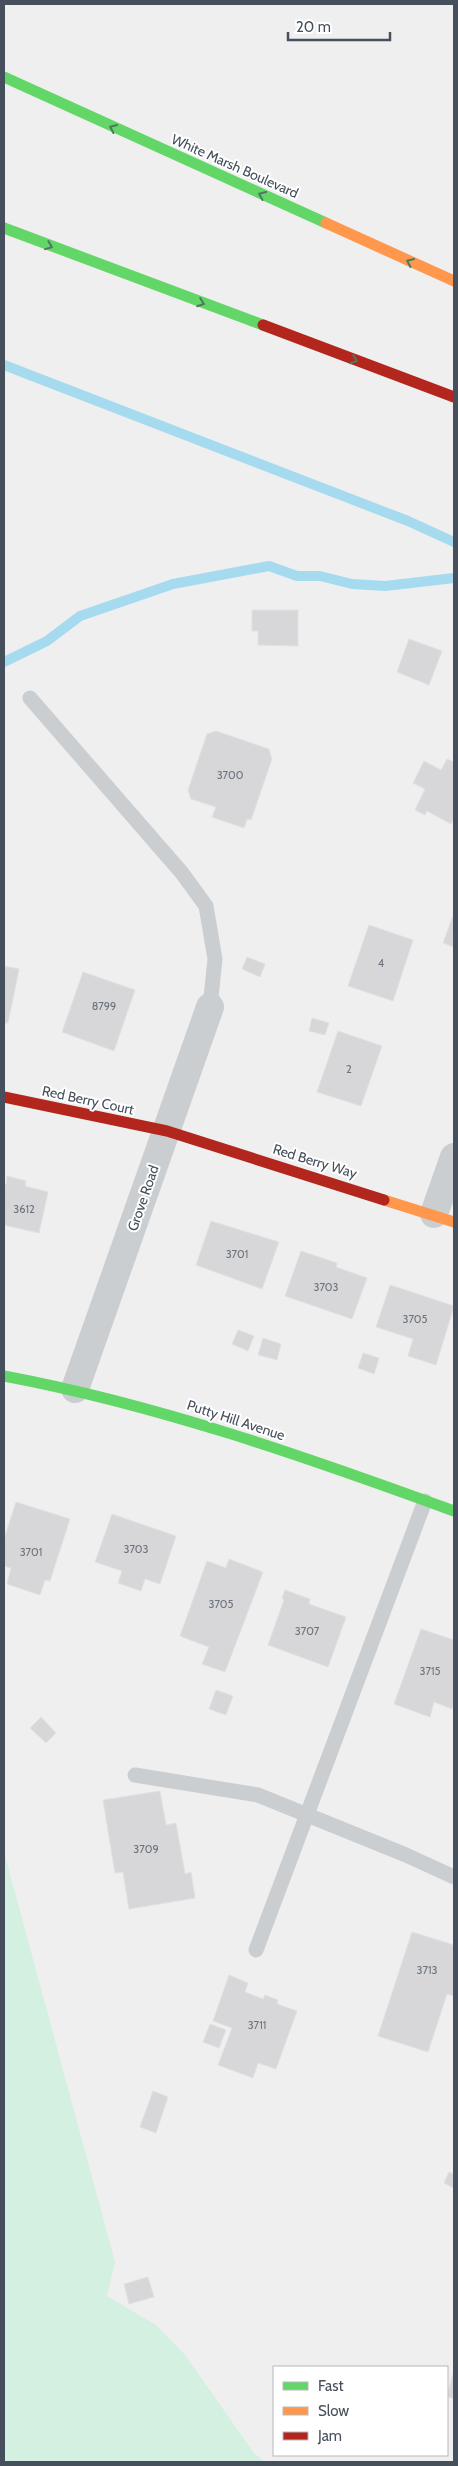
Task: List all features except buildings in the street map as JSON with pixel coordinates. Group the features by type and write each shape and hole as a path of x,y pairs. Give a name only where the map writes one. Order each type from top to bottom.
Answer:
{"main road":[{"name":"White Marsh Boulevard","path":"4,77 454,281"},
{"path":"4,228 454,397"},
{"name":"Red Berry Court","path":"4,1098 167,1131"},
{"name":"Red Berry Way","path":"167,1131 444,1218"},
{"name":"Putty Hill Avenue","path":"4,1376 75,1389 204,1425 454,1512"}],"street":[{"name":"Grove Road","path":"75,1389 210,1007"},
{"path":"444,1218 454,1157"}],"lane":[{"path":"30,698 177,867 206,906 215,959 210,1007"},
{"path":"256,1950 425,1501"},
{"path":"135,1775 258,1794 406,1855 454,1877"}],"green space":[{"path":"4,1852 115,2262 107,2296 156,2325 185,2355 254,2453 265,2462 4,2462"}],"waterway":[{"path":"4,365 408,521 454,542"},
{"path":"4,662 47,641 80,616 173,584 269,566 297,576 320,576 352,584 385,586 454,578"}],"traffic: fast":[{"path":"4,77 326,223"},
{"path":"4,228 263,325"},
{"path":"4,1376 119,1402 232,1434 454,1511"}],"traffic: slow":[{"path":"326,223 454,281"},
{"path":"384,1200 454,1222"}],"traffic: jam":[{"path":"263,325 454,397"},
{"path":"4,1097 167,1131 384,1200"}]}
